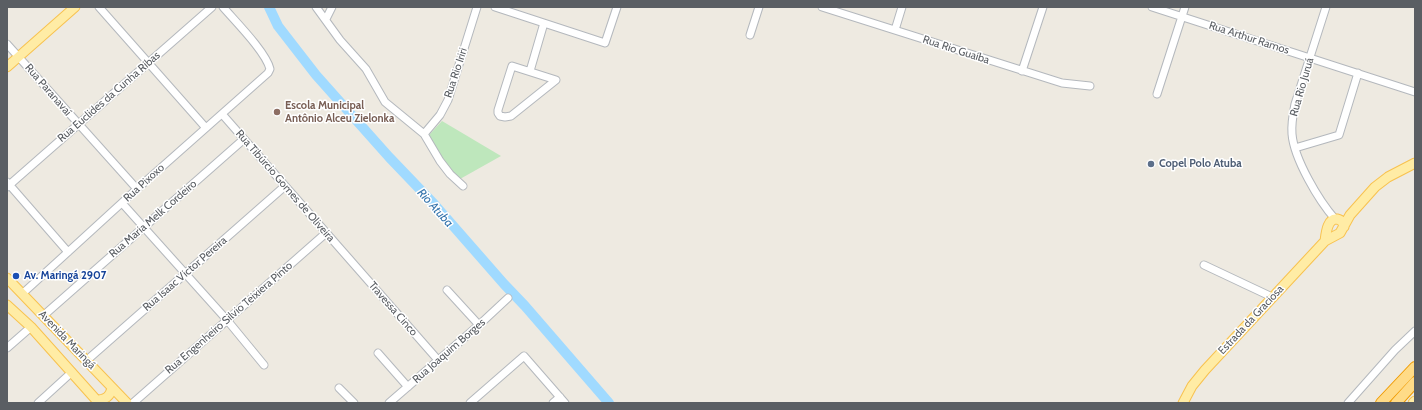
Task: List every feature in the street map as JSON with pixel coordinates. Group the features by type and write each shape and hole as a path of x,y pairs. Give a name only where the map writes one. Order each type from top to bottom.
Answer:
{"highway":[{"path":"1381,403 1415,367"},
{"path":"1396,403 1415,382"}],"main road":[{"path":"7,67 75,7"},
{"path":"1335,225 1350,215 1381,182 1396,172 1415,164"},
{"name":"Estrada da Graciosa","path":"1183,403 1198,378 1324,241 1335,225"},
{"name":"Avenida Maringá","path":"7,278 126,403"},
{"name":"Avenida Maringá","path":"7,305 48,345 97,401"},
{"path":"48,345 50,336 53,334 60,334"},
{"path":"97,401 105,399 109,395 112,388"}],"street":[{"path":"99,7 206,128"},
{"name":"Rua Euclides da Cunha Ribas","path":"8,184 212,7"},
{"name":"Rua Pixoxo","path":"22,294 137,189 268,73 270,69 269,63 263,54 223,7"},
{"path":"316,7 340,40 366,69 385,102 424,134 440,162 463,186"},
{"path":"326,19 332,7"},
{"name":"Rua Rio Iriri","path":"424,134 434,124 444,108 477,7"},
{"path":"495,7 605,43 617,7"},
{"path":"750,35 759,7"},
{"name":"Rua Rio Guaíba","path":"822,7 1062,83 1090,86"},
{"path":"895,30 902,7"},
{"path":"1022,71 1043,7"},
{"name":"Rua Arthur Ramos","path":"1152,7 1415,92"},
{"path":"1157,94 1184,7"},
{"name":"Rua Rio Juruá","path":"1326,7 1293,114 1292,135 1295,148 1302,165 1335,225"},
{"path":"530,71 544,23"},
{"name":"Rua Paranavaí","path":"7,44 137,189"},
{"path":"512,66 530,71 556,80 531,98 515,113 505,117 500,116 498,110 512,66"},
{"path":"1295,148 1339,135 1358,73"},
{"name":"Rua Tibúrcio Gomes de Oliveira","path":"222,114 349,258"},
{"name":"Rua Maria Melk Cordeiro","path":"43,316 244,139"},
{"path":"8,184 68,252"},
{"name":"Rua Isaac Victor Pereira","path":"86,361 285,186"},
{"path":"122,203 145,226 264,365"},
{"name":"Rua Engenheiro Silvio Teixiera Pinto","path":"133,403 326,233"},
{"name":"Travessa Cinco","path":"349,258 438,360"},
{"path":"1204,265 1272,298"},
{"path":"446,290 479,325"},
{"name":"Rua Joaquim Borges","path":"389,403 508,298"},
{"path":"7,348 31,327"},
{"path":"1348,403 1395,350 1415,331"},
{"path":"378,353 408,387"},
{"path":"470,403 524,356 562,400 553,403"},
{"path":"38,403 72,372"},
{"path":"339,388 354,403"}],"green space":[{"path":"442,121 501,156 460,179 446,165 428,136"}],"waterway":[{"name":"Rio Atuba","path":"269,7 278,26 316,75 389,157 434,204 609,403"}],"place":[{"name":"Escola Municipal Antônio Alceu Zielonka","path":"277,112"},
{"name":"Copel Polo Atuba","path":"1151,164"},
{"name":"Av. Maringá 2907","path":"16,276"}]}
